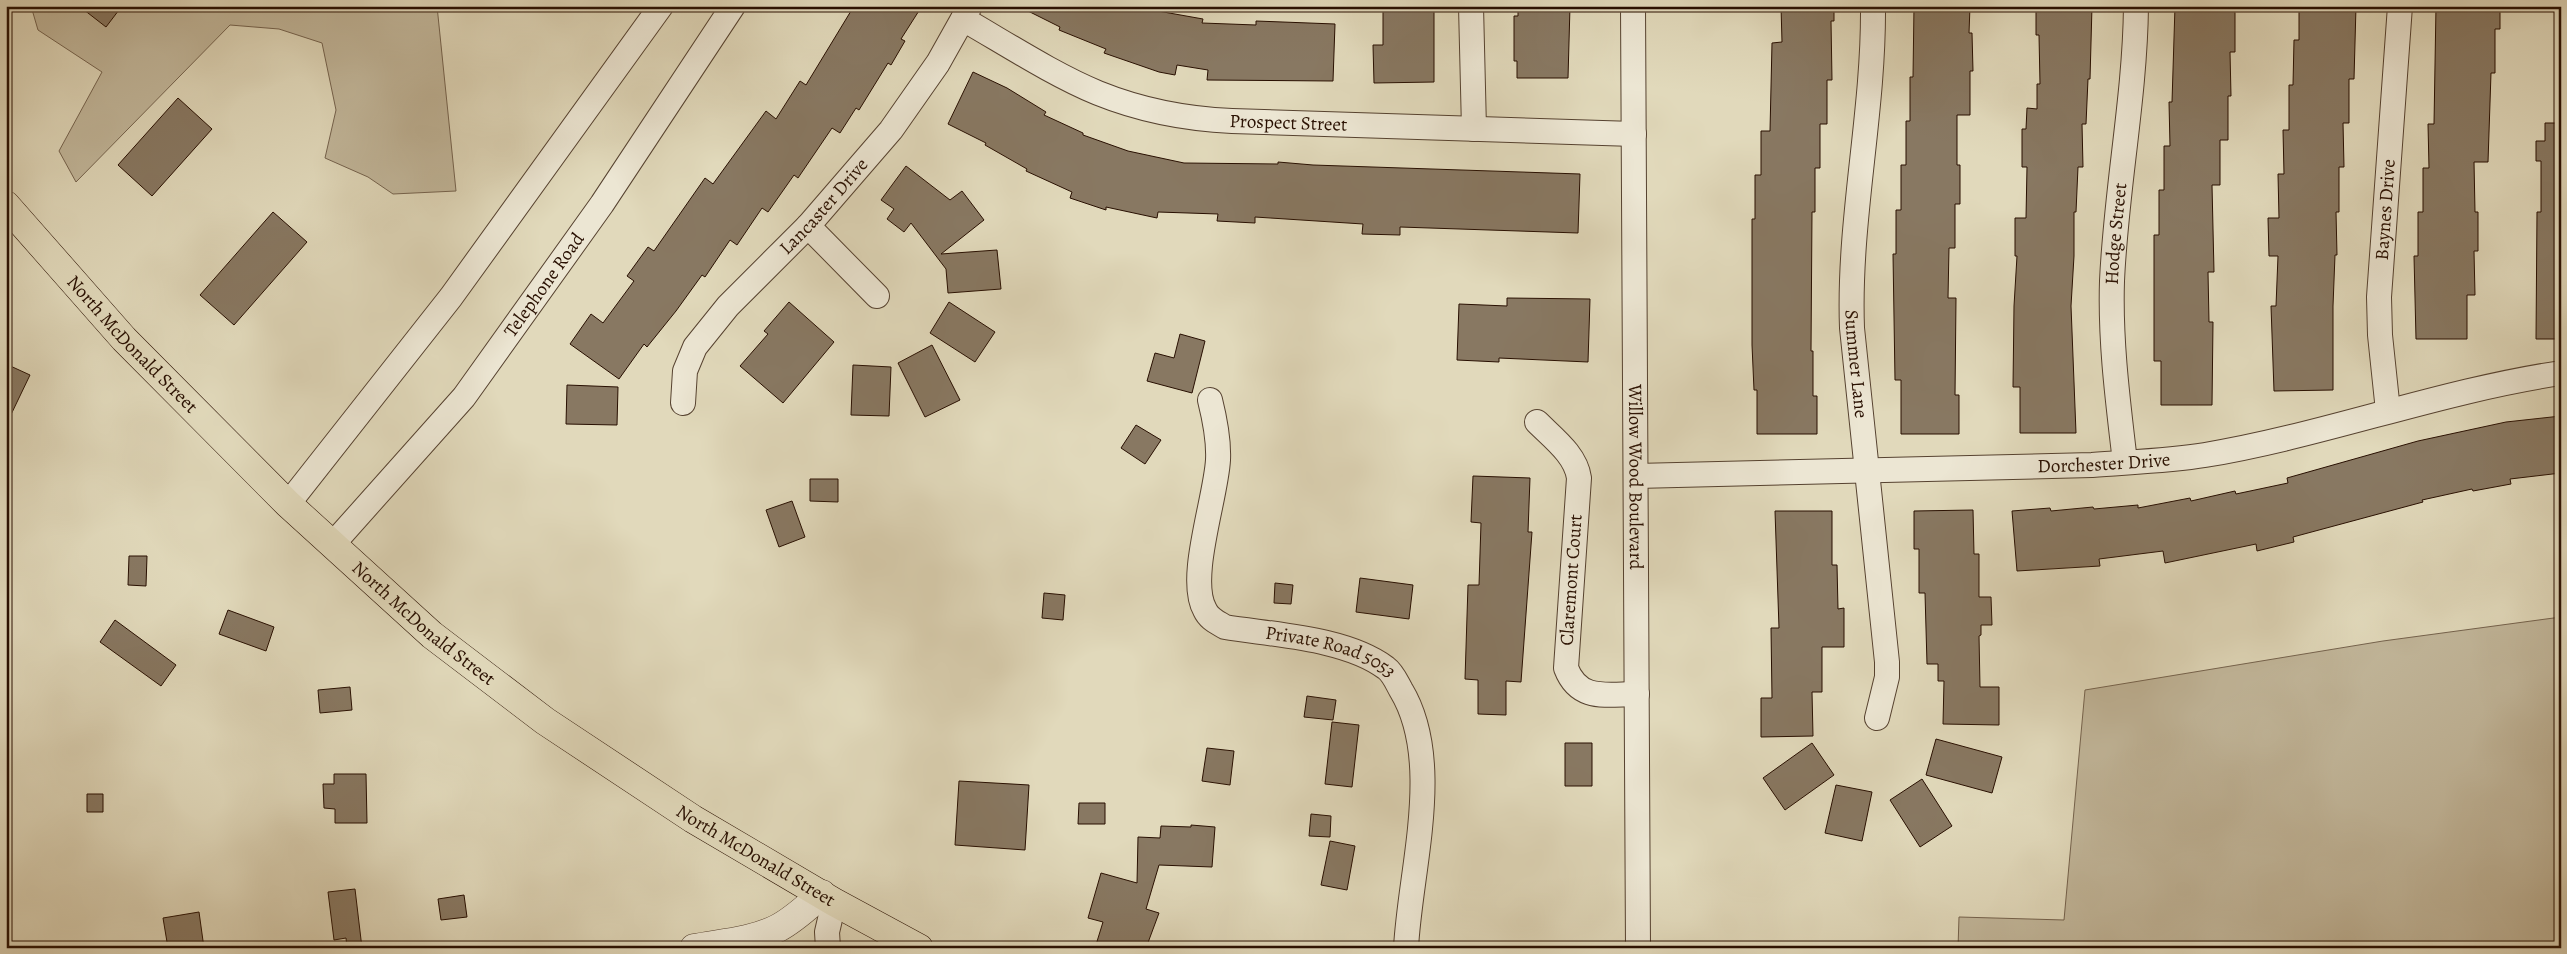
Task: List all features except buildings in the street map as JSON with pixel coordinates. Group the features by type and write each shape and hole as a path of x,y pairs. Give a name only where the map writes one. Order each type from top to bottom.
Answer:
{"main road":[{"name":"North McDonald Street","path":"6,205 124,339 288,504 432,635 545,721 693,819 828,898 919,948"}],"street":[{"path":"288,504 451,296 661,6"},
{"name":"Telephone Road","path":"332,545 464,397 602,204 733,6"},
{"path":"1471,6 1474,129"},
{"name":"Willow Wood Boulevard","path":"1633,6 1638,948"},
{"name":"Summer Lane","path":"1873,6 1872,69 1851,276 1852,328 1887,662 1887,677 1877,718"},
{"name":"Hodge Street","path":"2125,462 2114,373 2112,283 2116,226 2134,61 2136,6"},
{"name":"Baynes Drive","path":"2388,411 2380,335 2379,297 2400,6"},
{"name":"Prospect Street","path":"967,13 1096,92 1141,106 1188,117 1232,121 1634,134"},
{"name":"Lancaster Drive","path":"683,403 684,371 695,347 728,306 808,226 891,130 938,63 967,13"},
{"path":"808,226 877,296"},
{"name":"Dorchester Drive","path":"1636,476 1867,472 2125,462 2206,455 2494,385 2561,373"},
{"name":"Private Road 5053","path":"1210,400 1215,420 1218,461 1199,574 1200,595 1204,609 1212,620 1225,627 1328,644 1372,659 1388,669 1412,708 1419,732 1423,765 1418,839 1406,948"},
{"name":"Claremont Court","path":"1537,422 1570,457 1577,468 1579,478 1566,668 1575,686 1590,694 1637,694"},
{"path":"694,948 736,940 777,928 828,898"},
{"path":"828,898 828,948"}],"shaded area":[{"path":"31,6 437,6 456,191 393,194 368,177 325,158 336,110 322,43 279,29 230,25 76,182 59,151 102,72 38,30"},
{"path":"2561,617 2561,948 1958,948 1959,917 2064,920 2085,690 2383,641"}]}
